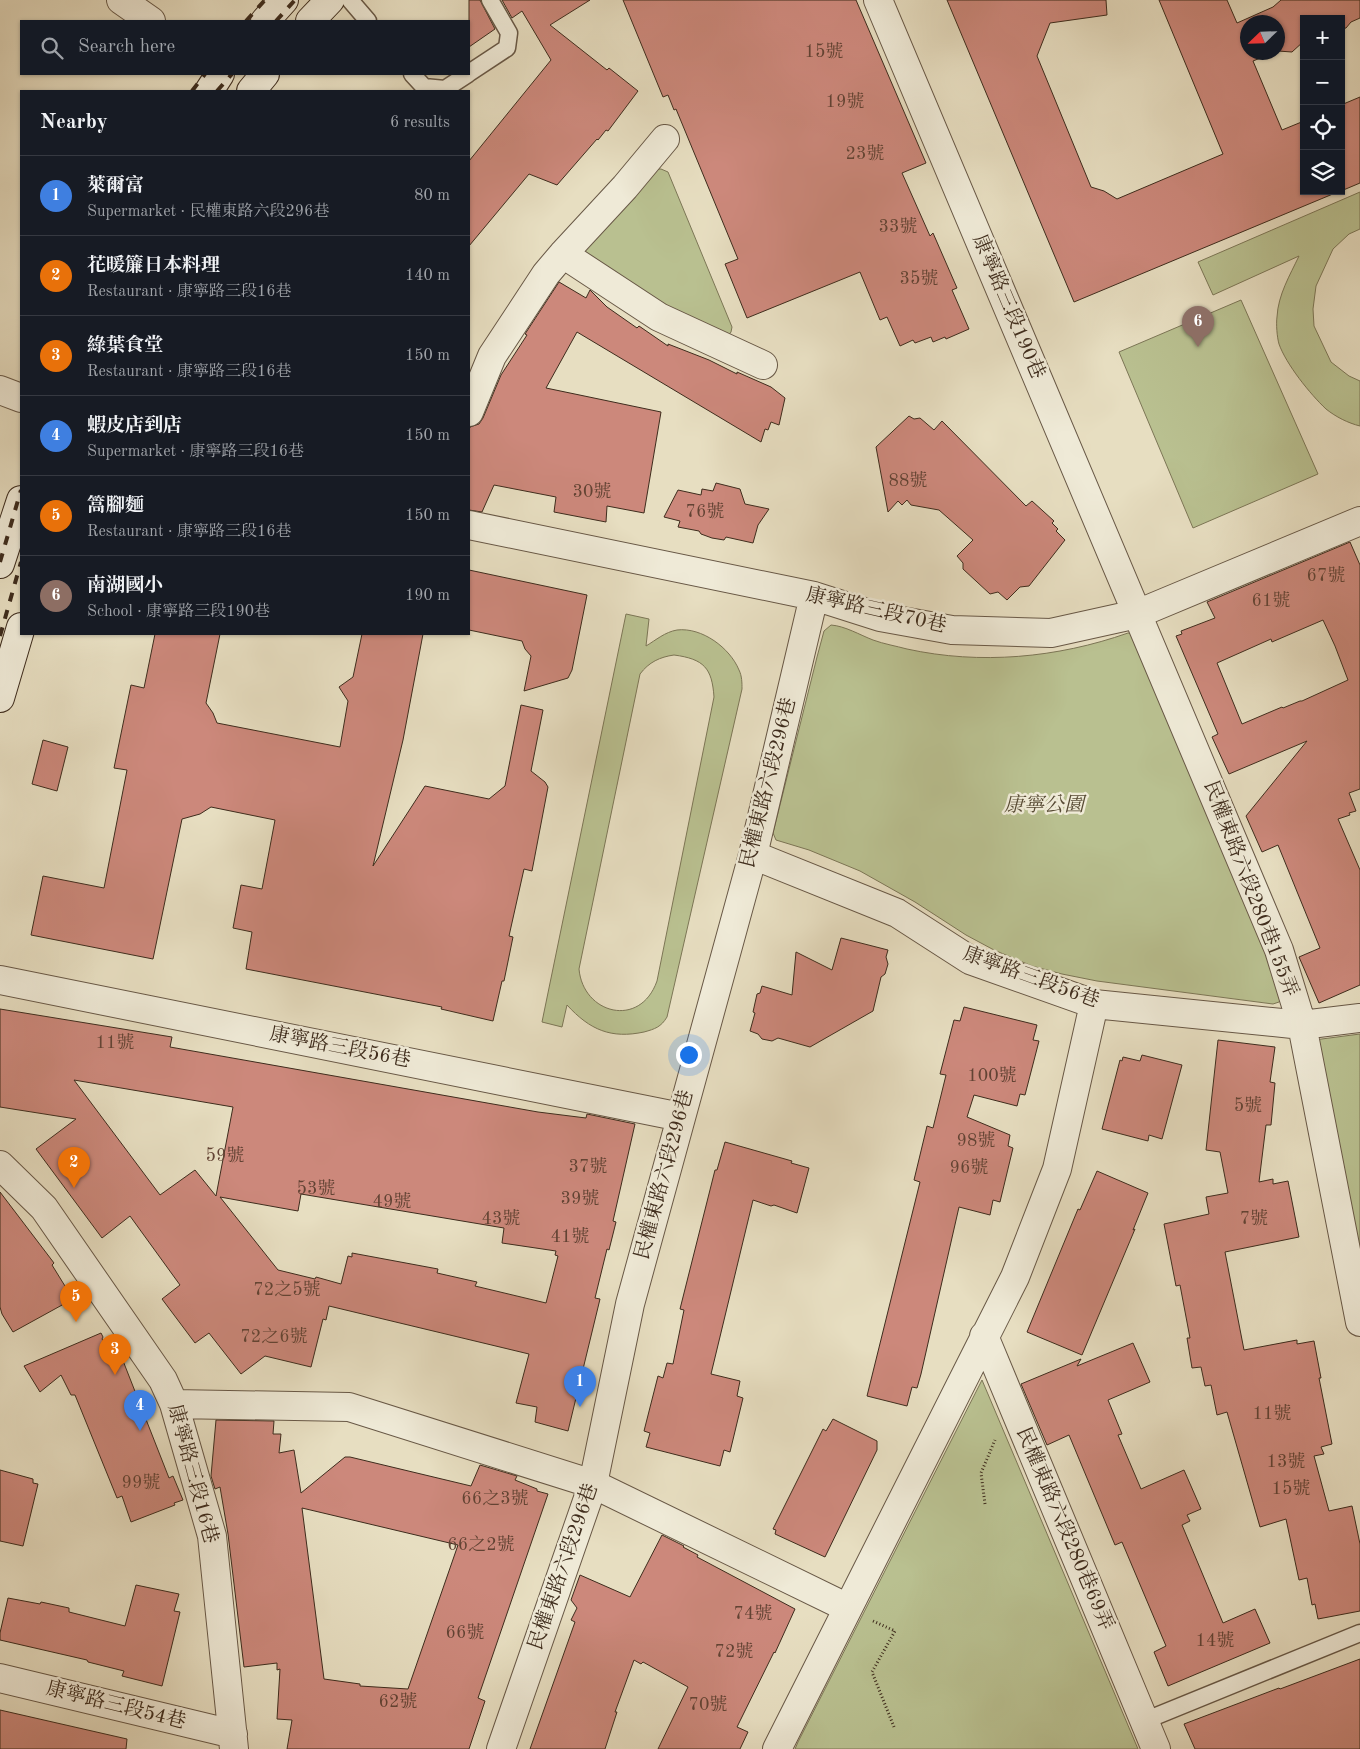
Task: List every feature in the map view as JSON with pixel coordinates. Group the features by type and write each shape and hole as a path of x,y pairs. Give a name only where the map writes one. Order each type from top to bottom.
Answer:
{"street":[{"path":"121,0 150,20"},
{"path":"266,20 284,0"},
{"name":"康寧路三段190巷","path":"878,0 1138,614"},
{"path":"210,90 219,75"},
{"path":"252,90 264,75"},
{"path":"470,410 492,356 546,274 665,139"},
{"path":"563,254 659,317 763,364"},
{"path":"0,390 20,398"},
{"path":"0,564 20,503"},
{"name":"康寧路三段70巷","path":"470,525 814,596 880,616 952,630 1051,633 1138,614 1360,520"},
{"name":"民權東路六段296巷","path":"501,1749 593,1484 630,1304 753,854 814,596"},
{"name":"民權東路六段280巷155弄","path":"1138,614 1278,950 1302,1025 1360,1322"},
{"path":"0,698 20,630"},
{"name":"康寧路三段56巷","path":"753,854 897,913 970,960 1094,1004 1302,1025 1360,1018"},
{"name":"康寧路三段56巷","path":"0,980 680,1117"},
{"path":"778,1749 1014,1277 1057,1169 1094,1004"},
{"name":"康寧路三段16巷","path":"0,1165 44,1208 163,1380 174,1404 212,1536 233,1742"},
{"name":"民權東路六段280巷69弄","path":"984,1336 1156,1749"},
{"path":"174,1404 349,1407 593,1484 848,1608"},
{"name":"康寧路三段54巷","path":"0,1678 233,1742"}],"lane":[{"path":"350,0 367,20"},
{"path":"470,72 507,48 510,33 490,0"},
{"path":"413,75 424,87 444,89 465,75"},
{"path":"1144,1721 1360,1633"}],"path":[{"path":"985,1504 981,1473 1012,1403"},
{"path":"848,1608 895,1631 872,1672 894,1727"}],"green space":[{"path":"656,169 668,172 732,327 728,336 666,309 583,251"},
{"path":"1360,192 1360,229 1349,234 1333,249 1316,286 1313,309 1314,326 1331,362 1349,376 1360,381 1360,426 1338,417 1320,403 1293,369 1279,344 1277,334 1278,309 1285,285 1299,256 1213,295 1198,262"},
{"path":"1241,300 1318,474 1193,528 1119,352"},
{"path":"626,614 649,619 646,646 673,631 686,630 696,632 714,641 729,654 741,675 742,689 667,1017 655,1029 648,1031 632,1034 611,1033 584,1021 567,1005 562,1027 542,1022","holes":["674,655 699,662 708,672 714,697 657,981 649,996 638,1006 626,1010 613,1010 601,1005 590,997 583,984 579,969 640,674 651,663 664,657"]},
{"name":"康寧公園","path":"831,625 907,649 962,657 990,658 1046,653 1101,642 1132,633 1137,638 1283,997 1279,1002 1273,1004 1097,981 1032,966 994,950 966,935 915,902 860,871 809,850 776,840 773,833 817,657 824,631"},
{"path":"1360,1034 1360,1270 1314,1040"},
{"path":"982,1380 1138,1749 795,1749 798,1742"}],"building":[{"path":"469,0 480,0 495,29 470,46"},
{"path":"502,0 590,0 550,25 607,70 609,68 638,91 608,131 606,130 597,139 557,185 529,174 470,245 470,160 551,60 522,11 512,18"},
{"path":"623,0 856,0 926,163 902,173 930,236 933,233 957,288 952,290 969,329 946,339 945,337 933,342 931,337 915,343 913,340 900,346 887,317 880,320 860,272 747,318 725,264 738,259 676,109 674,110 668,95 663,97"},
{"path":"947,0 1106,0 1107,15 1050,23 1037,56 1091,187 1104,191 1117,199 1223,154 1159,0 1227,0 1237,23 1240,22 1240,60 1255,60 1253,61 1282,130 1300,123 1300,195 1330,195 1074,302"},
{"path":"1281,0 1360,0 1360,18 1351,22 1346,28 1345,15 1300,15 1300,45 1292,52 1285,52 1285,15 1255,15 1273,7"},
{"path":"1360,97 1360,183 1345,189 1345,105"},
{"path":"559,282 586,298 590,290 607,307 637,328 639,326 668,346 668,344 709,360 737,374 737,372 771,387 785,398 779,425 771,422 768,430 765,429 761,442 577,332 546,388 661,412 644,513 607,506 606,522 554,512 556,497 494,485 482,512 470,510 470,427 479,424 483,418 501,375 527,335 525,334"},
{"path":"909,416 914,419 920,418 934,430 942,421 1026,506 1032,501 1054,521 1052,523 1058,529 1056,531 1065,540 1029,586 1020,587 1007,600 998,592 990,594 963,569 963,563 957,556 973,540 939,510 911,505 907,500 902,505 898,501 888,512 876,447"},
{"path":"716,483 740,489 745,504 769,509 758,525 753,543 726,537 724,540 712,538 701,534 699,531 678,527 680,521 664,517 678,490 701,495 702,489 713,491"},
{"path":"1350,542 1360,565 1360,789 1349,793 1356,811 1338,819 1360,870 1360,985 1319,1003 1299,957 1320,948 1278,845 1262,852 1246,816 1307,741 1229,774 1212,737 1218,734 1176,636 1182,634 1181,631 1215,618 1207,602","holes":["1323,620 1348,680 1302,701 1282,707 1242,724 1217,663 1271,639 1272,642"]},
{"path":"470,570 587,595 572,670 568,678 524,691 531,656 525,649 522,641 470,630"},
{"path":"155,635 220,635 206,703 217,723 340,747 348,701 339,687 353,677 362,635 423,635 403,740 373,866 425,786 489,799 505,786 521,705 543,710 531,771 545,782 548,787 532,871 524,869 509,936 513,937 493,1021 441,1009 442,1007 246,969 252,932 233,928 241,885 262,889 275,820 211,807 200,814 182,819 153,959 31,935 43,876 104,888 127,770 114,768 131,685 144,688"},
{"path":"43,740 68,747 57,791 32,784"},
{"path":"841,938 888,950 886,957 888,964 885,974 881,977 873,1011 810,1047 778,1038 772,1041 762,1039 758,1034 750,1031 755,1013 753,1012 757,994 760,993 762,986 792,995 796,952 832,970"},
{"path":"964,1007 1037,1025 1033,1040 1039,1041 1025,1095 1020,1094 1017,1106 974,1095 967,1117 1010,1135 1008,1146 1013,1148 1000,1202 993,1200 990,1215 959,1207 921,1374 917,1388 912,1387 907,1406 867,1396 920,1182 914,1180 927,1126 933,1128 946,1075 940,1074 954,1020 960,1021"},
{"path":"0,1009 172,1037 170,1047 538,1112 586,1118 587,1114 635,1124 613,1221 616,1222 595,1298 600,1299 568,1431 535,1422 537,1407 516,1403 529,1354 329,1306 326,1320 323,1319 311,1367 265,1356 241,1374 209,1333 195,1343 162,1299 180,1285 130,1216 102,1238 36,1149 76,1119 0,1107","holes":["74,1080 233,1107 216,1196 195,1170 160,1195","301,1194 504,1228 502,1243 556,1251 555,1255 558,1256 546,1303 475,1286 477,1282 437,1273 438,1269 352,1253 352,1257 348,1256 341,1284 278,1270 220,1197 298,1211"]},
{"path":"1218,1040 1275,1047 1270,1082 1275,1083 1271,1125 1266,1125 1259,1182 1273,1179 1273,1184 1288,1181 1299,1237 1225,1252 1244,1350 1297,1340 1297,1344 1314,1341 1332,1444 1321,1447 1324,1454 1314,1456 1329,1511 1352,1506 1360,1544 1360,1611 1318,1619 1315,1604 1312,1605 1307,1578 1299,1580 1286,1519 1260,1527 1227,1412 1217,1415 1211,1385 1205,1386 1201,1367 1192,1368 1187,1338 1190,1338 1180,1285 1176,1286 1164,1224 1209,1214 1206,1197 1228,1193 1220,1152 1206,1150"},
{"path":"1142,1055 1182,1065 1162,1139 1149,1135 1148,1141 1102,1129 1120,1060 1122,1061 1123,1057 1140,1061"},
{"path":"725,1142 792,1161 791,1163 809,1168 797,1213 753,1200 711,1374 740,1381 737,1396 743,1398 730,1452 724,1450 720,1466 646,1447 650,1433 644,1431 658,1376 663,1378 667,1363 673,1364 684,1310 680,1309 715,1170 717,1170"},
{"path":"1097,1171 1148,1193 1133,1230 1135,1229 1082,1355 1027,1332 1078,1209 1080,1210"},
{"path":"0,1192 54,1263 52,1265 73,1299 13,1332 0,1307"},
{"path":"101,1333 102,1339 111,1352 118,1348 169,1478 173,1476 183,1500 131,1522 122,1496 117,1498 75,1395 71,1395 61,1375 40,1392 24,1366"},
{"path":"1133,1343 1150,1382 1108,1400 1122,1434 1118,1435 1141,1489 1184,1470 1201,1509 1187,1515 1190,1521 1182,1525 1223,1623 1255,1609 1270,1643 1168,1686 1154,1652 1166,1646 1122,1542 1115,1545 1069,1435 1047,1445 1021,1384 1081,1359 1077,1366"},
{"path":"833,1419 877,1441 877,1450 825,1557 775,1534 776,1530 773,1529 823,1429 826,1431"},
{"path":"216,1420 274,1421 273,1434 281,1434 279,1453 294,1450 301,1493 345,1457 350,1457 471,1486 480,1465 517,1476 515,1480 537,1489 537,1491 548,1494 478,1698 485,1701 469,1749 287,1749 292,1720 277,1719 280,1669 277,1670 277,1663 244,1667 228,1534 220,1487 215,1489 211,1476","holes":["302,1508 458,1545 408,1689 360,1686 360,1684 324,1679"]},
{"path":"0,1470 33,1479 33,1483 38,1484 23,1546 0,1541"},
{"path":"662,1535 684,1546 698,1555 697,1557 795,1609 737,1727 748,1732 740,1749 658,1749 688,1687 643,1662 641,1664 634,1660 615,1712 617,1712 605,1749 530,1749 575,1622 571,1620 577,1608 571,1600 580,1575 630,1597"},
{"path":"136,1585 179,1594 174,1611 180,1612 162,1686 122,1676 124,1671 88,1662 87,1660 0,1640 8,1598 69,1608 69,1612 125,1626"},
{"path":"1360,1659 1360,1749 1195,1749 1184,1724"},
{"path":"0,1710 127,1739 126,1749 0,1749"}],"railway":[{"path":"247,20 265,0"},
{"path":"277,20 295,0"},
{"path":"193,90 204,75"},
{"path":"218,90 231,75"},
{"path":"0,562 20,493"},
{"path":"0,636 20,566"}],"place":[{"name":"南湖國小","path":"1198,347"},
{"name":"花暖簾日本料理","path":"74,1188"},
{"name":"篙腳麵","path":"76,1322"},
{"name":"綠葉食堂","path":"115,1375"},
{"name":"萊爾富","path":"580,1407"},
{"name":"蝦皮店到店","path":"140,1431"}]}
